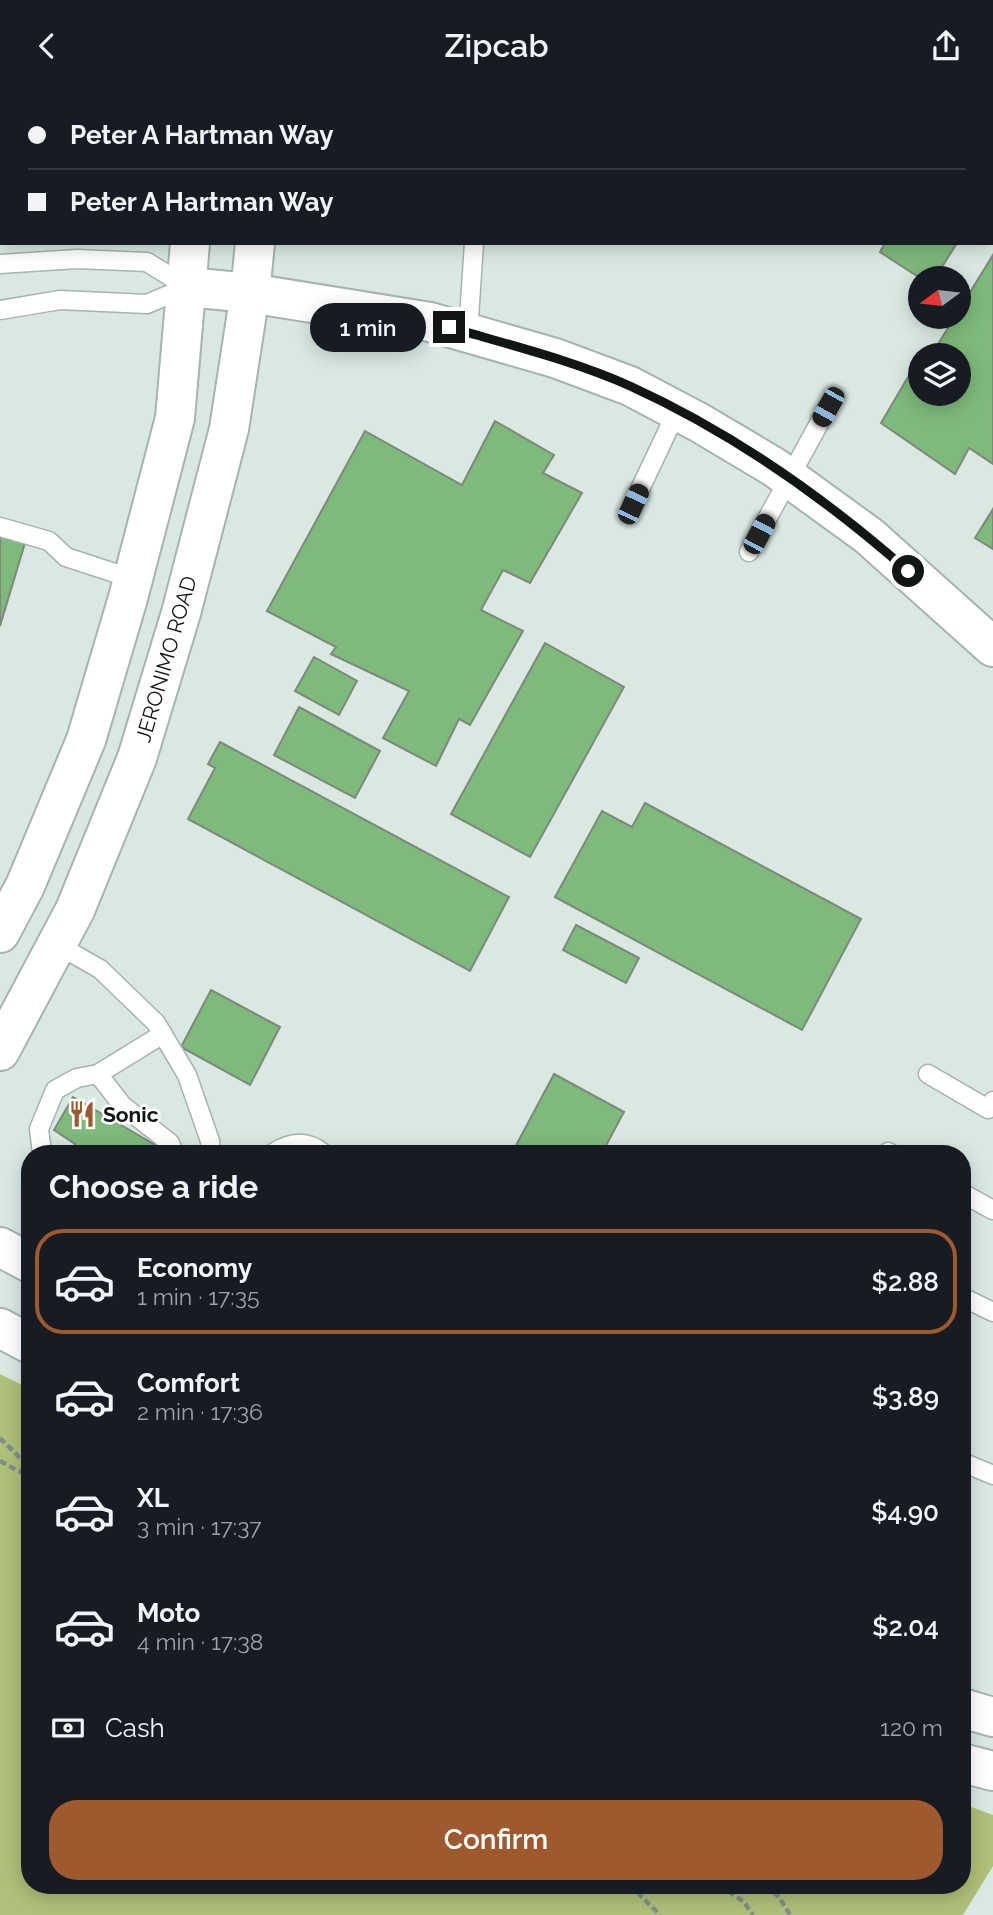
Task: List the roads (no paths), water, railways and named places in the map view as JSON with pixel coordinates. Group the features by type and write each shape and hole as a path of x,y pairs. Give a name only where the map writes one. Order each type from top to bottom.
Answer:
{"main road":[{"path":"1,929 25,886 86,740 133,579 175,418 190,245"},
{"name":"JERONIMO ROAD","path":"0,1051 75,910 137,758 181,613 229,429 255,245"},
{"path":"187,288 250,293 430,322 568,362 630,386 788,477 869,536 993,647"},
{"path":"0,1247 21,1258"},
{"path":"0,1328 21,1339"},
{"path":"971,1711 993,1717"},
{"path":"971,1765 993,1771"}],"lane":[{"path":"468,333 474,245"},
{"path":"0,264 77,259 147,262 187,288"},
{"path":"0,310 60,300 147,304 187,288"},
{"path":"749,552 828,407"},
{"path":"633,504 677,411"},
{"path":"0,527 49,541 66,557 133,579"},
{"path":"57,944 100,969 156,1023 187,1075 211,1145"},
{"path":"41,1145 39,1129 55,1090 76,1078 98,1074 163,1034"},
{"path":"98,1074 122,1105 171,1145"},
{"path":"928,1074 988,1108 993,1101"},
{"path":"294,1145 312,1145"},
{"path":"971,1198 993,1210"},
{"path":"971,1301 993,1312"},
{"path":"971,1466 993,1475"}],"place":[{"name":"Sonic","path":"82,1114"}]}
